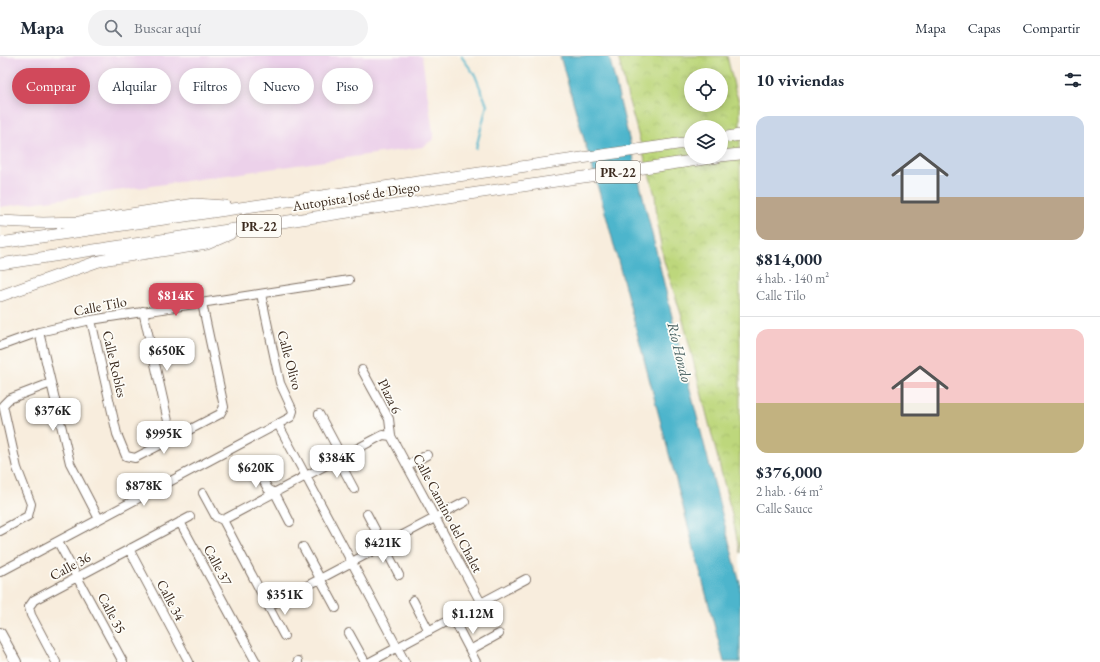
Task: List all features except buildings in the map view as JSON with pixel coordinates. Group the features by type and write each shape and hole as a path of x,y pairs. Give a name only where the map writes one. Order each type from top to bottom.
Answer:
{"highway":[{"path":"728,137 740,135"},
{"name":"Autopista José de Diego","path":"0,243 684,143"},
{"path":"728,155 740,154"},
{"name":"Autopista José de Diego","path":"0,264 684,162"},
{"path":"0,258 453,190 485,187 516,187"},
{"path":"0,251 246,214 285,202"},
{"path":"0,221 43,223 79,222 195,204 244,208"},
{"path":"0,296 96,262 206,244 248,228"}],"main road":[{"path":"0,633 16,662"}],"street":[{"name":"Calle Tilo","path":"0,346 39,332 91,320 349,280"},
{"name":"Calle Olivo","path":"261,294 280,383 293,411 290,417 278,424"},
{"name":"Calle Robles","path":"91,320 117,434 126,456 135,458 220,414 224,407 202,303"},
{"path":"143,311 168,421 175,438"},
{"path":"39,332 70,463 99,519"},
{"name":"Plaza 6","path":"362,370 389,419 391,436"},
{"path":"0,531 28,516 31,504 17,468 3,405 9,399 51,384"},
{"path":"320,414 354,489"},
{"path":"0,572 278,424 405,662"},
{"path":"223,520 383,435 391,436"},
{"name":"Calle Camino del Chalet","path":"391,436 408,465 481,603"},
{"path":"408,465 427,456"},
{"path":"256,467 268,489 274,493 290,522"},
{"path":"203,493 216,517 223,520 284,636"},
{"path":"268,606 465,502"},
{"path":"367,514 399,575"},
{"name":"Calle 36","path":"56,662 31,615 29,607 34,600 190,517"},
{"name":"Calle 37","path":"180,522 256,662"},
{"name":"Calle 35","path":"58,542 123,662"},
{"path":"304,547 336,608"},
{"name":"Calle 34","path":"129,549 189,662"},
{"path":"370,662 526,579"},
{"path":"413,600 429,630"},
{"path":"453,618 476,662"},
{"path":"349,633 365,662"},
{"path":"470,650 499,634"}],"shaded area":[{"path":"0,56 422,56 434,139 422,147 0,207"}],"green space":[{"path":"618,56 727,56 740,105 740,553 732,515 683,320 664,261 658,229 655,195"}],"water":[{"name":"Río Hondo","path":"560,56 609,56 683,362 740,584 740,662 724,662 607,219"}],"waterway":[{"path":"461,56 475,75 487,105 476,148"}]}
